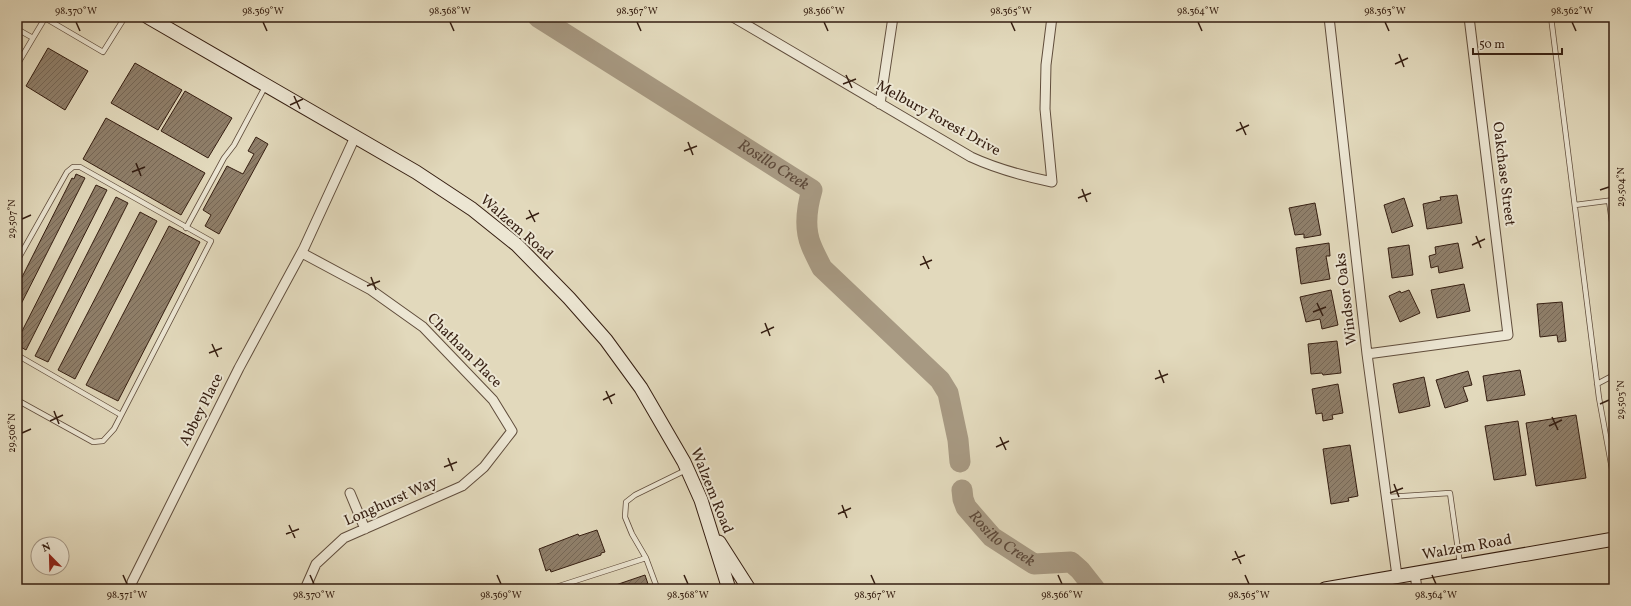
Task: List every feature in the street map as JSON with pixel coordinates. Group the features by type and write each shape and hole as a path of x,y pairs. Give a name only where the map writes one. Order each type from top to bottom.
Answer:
{"main road":[{"name":"Walzem Road","path":"148,17 416,172 472,210 517,245 569,298 606,340 641,388 669,434 687,469 709,526 727,587"},
{"path":"709,526 750,589"},
{"name":"Walzem Road","path":"1325,589 1382,584 1397,576 1614,539"}],"street":[{"name":"Melbury Forest Drive","path":"734,17 971,157 994,167 1019,175 1052,182 1045,109 1046,65 1052,17"},
{"path":"880,104 893,17"},
{"name":"Windsor Oaks","path":"1329,17 1367,354 1388,497 1397,576"},
{"name":"Oakchase Street","path":"1367,354 1508,335 1469,17"},
{"name":"Abbey Place","path":"132,589 132,582 239,368 302,253 355,137"},
{"name":"Chatham Place","path":"302,253 372,290 423,327 493,400 512,431"},
{"name":"Longhurst Way","path":"305,589 316,564 344,538 397,516 462,486 484,467 512,431"},
{"path":"350,493 365,529"},
{"path":"1415,574 1417,589"}],"lane":[{"path":"17,65 45,18 103,52 125,17"},
{"path":"1551,17 1598,384 1614,480"},
{"path":"17,30 33,38"},
{"path":"186,228 224,158 234,145 266,86"},
{"path":"17,261 68,172 73,167 80,167 211,241 114,429 103,441 93,442 17,400"},
{"path":"1575,205 1611,201 1614,236"},
{"path":"17,355 121,415"},
{"path":"1598,384 1614,375"},
{"path":"656,589 656,584 646,558 632,534 624,516 626,502 635,495 687,469"},
{"path":"1388,497 1450,493 1460,566"},
{"path":"550,589 646,558"}],"building":[{"path":"48,48 88,71 65,110 26,86"},
{"path":"135,63 182,90 158,130 111,103"},
{"path":"185,91 232,118 208,158 161,131"},
{"path":"106,118 205,173 181,215 83,159"},
{"path":"256,137 268,144 219,234 205,226 211,215 203,210 227,166 243,174 254,154 248,151"},
{"path":"76,174 85,178 17,312 17,287 72,178 74,179"},
{"path":"96,185 107,190 26,350 17,345 17,341"},
{"path":"1457,195 1462,223 1427,229 1423,204 1441,200 1440,197"},
{"path":"116,197 128,203 48,362 35,356"},
{"path":"1404,198 1413,226 1392,233 1384,205"},
{"path":"1315,203 1321,235 1304,238 1304,234 1295,235 1289,208"},
{"path":"140,212 157,221 75,379 58,370"},
{"path":"169,226 200,242 118,401 86,385"},
{"path":"1329,243 1330,256 1326,256 1330,279 1301,284 1296,248"},
{"path":"1458,243 1463,268 1439,273 1438,266 1431,268 1429,256 1436,254 1435,247"},
{"path":"1409,245 1413,275 1392,278 1388,248"},
{"path":"1464,284 1470,311 1437,318 1431,290"},
{"path":"1331,290 1338,325 1322,329 1320,319 1306,322 1300,297"},
{"path":"1409,290 1420,313 1400,322 1389,296 1400,291 1401,293"},
{"path":"1562,302 1566,341 1558,342 1557,335 1540,337 1537,304"},
{"path":"1337,341 1341,373 1323,375 1322,373 1311,374 1308,344"},
{"path":"1520,370 1525,395 1487,401 1483,376"},
{"path":"1468,371 1472,385 1463,387 1468,401 1445,408 1436,380"},
{"path":"1424,377 1430,406 1399,413 1393,384"},
{"path":"1338,384 1343,413 1332,415 1333,419 1323,421 1322,413 1316,414 1312,389"},
{"path":"1576,415 1586,478 1536,486 1526,423"},
{"path":"1518,421 1526,475 1494,480 1485,426"},
{"path":"1350,445 1358,496 1348,498 1349,501 1331,504 1323,449"},
{"path":"597,530 605,552 601,553 601,555 551,572 550,569 546,571 539,549 578,534 579,536"},
{"path":"645,575 649,587 644,589 604,589"}],"waterway":[{"name":"Rosillo Creek","path":"538,17 812,190 807,225 812,248 822,268 940,380 948,393 958,440 960,462"},
{"name":"Rosillo Creek","path":"962,490 966,507 992,537 1034,564 1071,562 1080,570 1095,589"}]}
